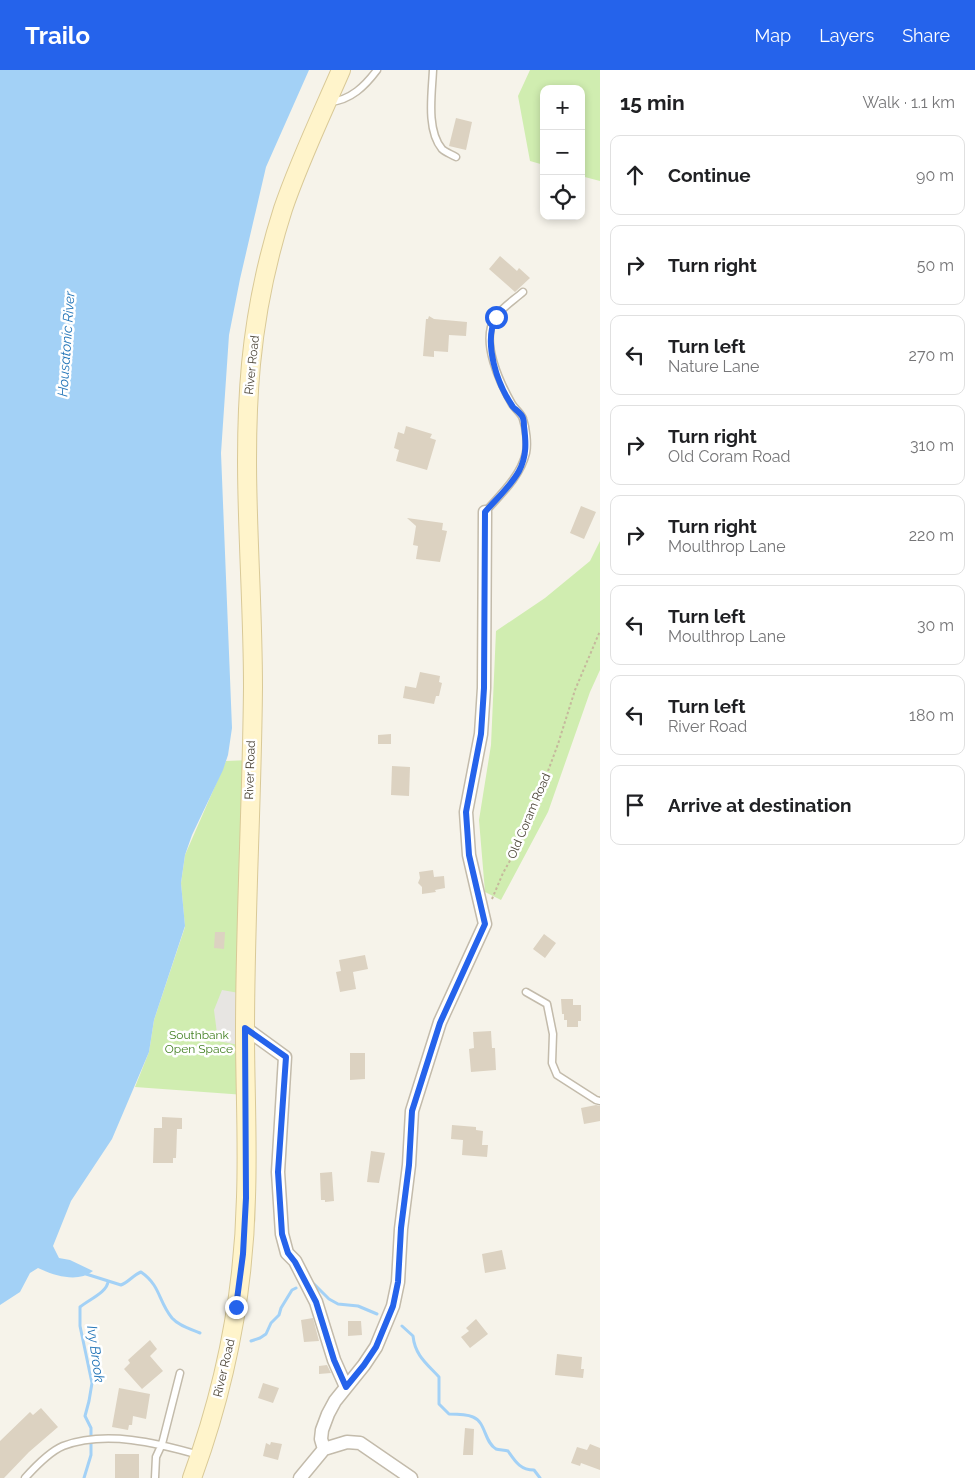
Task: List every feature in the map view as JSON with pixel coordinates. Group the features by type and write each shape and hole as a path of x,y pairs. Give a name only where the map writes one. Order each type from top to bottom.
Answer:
{"main road":[{"name":"River Road","path":"192,1478 201,1455 220,1389 230,1342 243,1254 246,1198 245,1028 253,686 247,464 251,362 259,307 271,252 284,209 304,154 341,70"}],"street":[{"path":"324,1449 321,1439 322,1430 328,1414 376,1347 393,1306 398,1282 412,1111 440,1023 485,924 469,855 466,812 481,734 484,697 485,512"},
{"path":"245,1028 286,1057 278,1172 282,1234 288,1253 295,1262 316,1302 334,1360 346,1387"},
{"path":"300,1478 324,1449 347,1442 360,1443 411,1478"}],"lane":[{"path":"327,102 347,98 369,81 377,70"},
{"path":"433,70 430,108 437,140 443,150 456,157"},
{"path":"485,512 502,494 519,471 526,452 523,418 513,406 501,382 493,360 490,341 491,326 496,317 522,292"},
{"path":"526,992 547,1004 553,1034 552,1063 557,1075 600,1101"},
{"path":"155,1478 156,1457 162,1444 180,1373"},
{"path":"25,1478 35,1467 62,1447 85,1440 111,1439 162,1444 201,1455"}],"path":[{"name":"Old Coram Road","path":"485,924 495,889 520,843 534,809 558,744 575,690 600,631"}],"green space":[{"path":"530,70 600,70 600,181 585,177 585,85 540,85 540,164 530,161 518,96"},
{"path":"600,541 600,670 590,692 548,812 501,900 485,892 479,820 491,745 496,631 545,598 590,561"},
{"name":"Southbank Open Space","path":"250,760 245,1095 135,1087 149,1052 154,1020 185,927 181,883 185,855 226,761"}],"shaded area":[{"path":"222,990 239,993 239,1045 218,1041 214,1010"}],"water":[{"name":"Housatonic River","path":"0,70 309,70 266,167 229,335 221,453 232,728 228,755 185,855 181,883 185,926 154,1020 149,1052 112,1139 71,1201 53,1246 59,1258 70,1260 93,1271 80,1277 66,1277 38,1268 30,1273 20,1292 0,1305"}],"building":[{"path":"456,118 472,122 466,150 449,146"},
{"path":"500,256 517,271 519,268 530,278 515,292 489,269"},
{"path":"429,316 434,319 467,322 466,336 449,335 448,352 434,351 434,357 423,356 426,319"},
{"path":"406,426 432,434 430,438 436,440 427,470 396,461 399,450 394,448 398,432 404,434"},
{"path":"581,506 596,512 584,539 570,533"},
{"path":"407,518 443,523 442,530 447,531 440,562 416,559 418,546 413,545 416,526"},
{"path":"420,672 440,676 439,682 442,683 439,696 436,696 434,704 403,698 405,686 416,688"},
{"path":"391,734 391,744 378,744 378,735"},
{"path":"392,766 410,767 409,796 391,795"},
{"path":"433,870 434,877 444,876 445,888 435,890 436,892 422,894 422,887 418,883 420,878 419,872"},
{"path":"215,932 225,932 224,949 214,948"},
{"path":"544,934 556,943 545,958 533,949"},
{"path":"365,955 368,969 353,972 356,989 340,992 336,972 341,971 339,960"},
{"path":"561,999 573,999 573,1005 581,1005 581,1021 578,1021 578,1027 567,1027 567,1020 564,1020 564,1014 562,1014"},
{"path":"491,1031 492,1048 495,1048 496,1070 471,1072 469,1049 474,1048 473,1032"},
{"path":"350,1053 365,1053 365,1079 350,1080"},
{"path":"600,1106 600,1121 584,1124 581,1108"},
{"path":"162,1117 182,1118 182,1129 177,1129 176,1158 173,1158 173,1163 153,1163 154,1128 162,1128"},
{"path":"452,1125 476,1127 476,1130 483,1131 482,1145 488,1145 487,1157 462,1155 463,1140 451,1139"},
{"path":"371,1151 385,1153 379,1183 367,1182"},
{"path":"332,1172 334,1201 325,1202 325,1200 321,1200 320,1173"},
{"path":"502,1250 506,1269 485,1273 482,1254"},
{"path":"313,1318 319,1341 304,1342 301,1320"},
{"path":"476,1319 488,1334 470,1348 461,1337 469,1331 466,1328"},
{"path":"348,1321 361,1321 362,1335 348,1336"},
{"path":"150,1340 157,1349 150,1356 163,1371 142,1389 124,1369 130,1363 128,1360"},
{"path":"557,1354 582,1357 581,1369 584,1369 583,1378 555,1375"},
{"path":"327,1365 331,1373 319,1374 319,1366"},
{"path":"263,1383 279,1388 273,1403 258,1398"},
{"path":"119,1388 150,1394 146,1419 133,1416 132,1425 129,1425 128,1430 112,1427"},
{"path":"41,1408 58,1427 29,1452 4,1478 0,1478 0,1441 30,1412 33,1415"},
{"path":"465,1428 474,1429 473,1455 463,1455"},
{"path":"271,1442 282,1444 278,1460 263,1456 266,1443 270,1445"},
{"path":"590,1444 600,1448 600,1470 581,1463 580,1466 571,1463 577,1447 587,1450"},
{"path":"115,1454 139,1454 139,1478 115,1478"}],"waterway":[{"path":"86,1274 121,1285 141,1272 148,1277 156,1288 167,1312 172,1318 181,1325 200,1333"},
{"name":"Ivy Brook","path":"84,1478 91,1455 91,1428 85,1416 92,1383 80,1326 80,1307 105,1289 108,1281"},
{"path":"314,1284 329,1299 338,1304 358,1306 377,1314"},
{"path":"251,1341 266,1334 271,1323 279,1315 292,1290 296,1288"},
{"path":"402,1326 413,1336 419,1354 439,1377 439,1404 449,1414 473,1417 480,1423 492,1446 496,1449 508,1451 518,1464 529,1470 534,1470 540,1478"}],"route":[{"path":"236,1307 243,1254 246,1198 245,1028 286,1057 278,1172 282,1234 288,1253 295,1262 316,1302 334,1360 346,1387 376,1347 393,1306 398,1282 412,1111 440,1023 485,924 469,855 466,812 481,734 484,688 485,512 502,494 519,471 526,452 523,418 513,406 493,360 490,341 491,326 496,317"}]}
